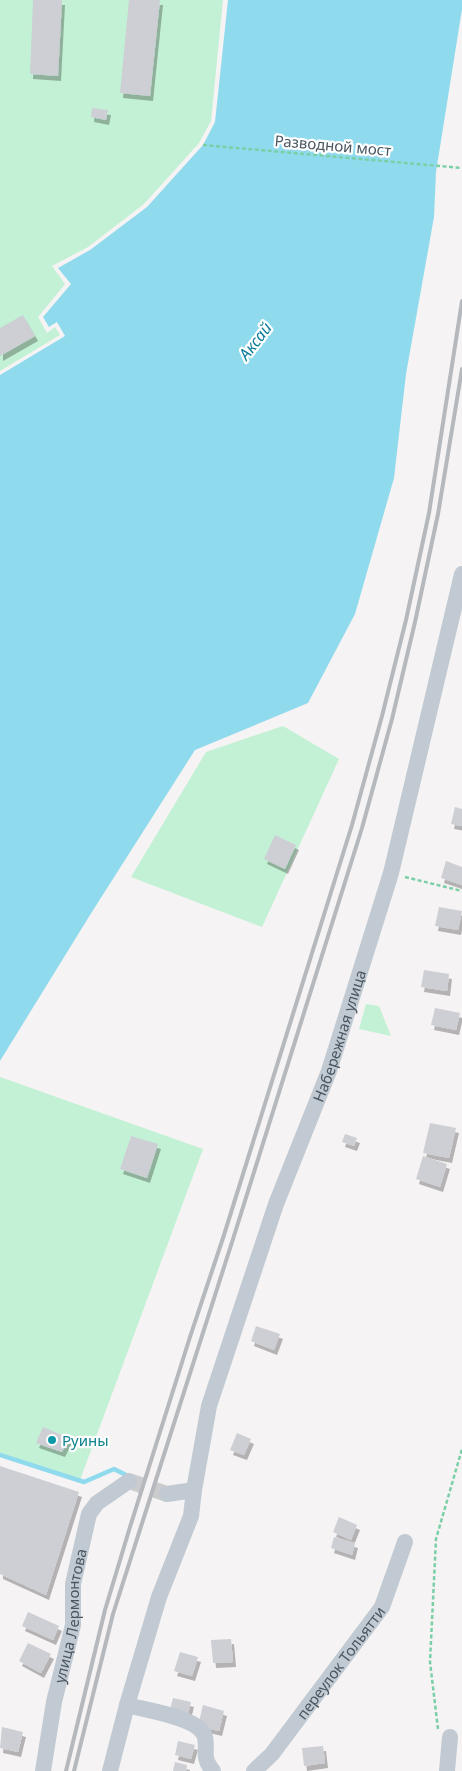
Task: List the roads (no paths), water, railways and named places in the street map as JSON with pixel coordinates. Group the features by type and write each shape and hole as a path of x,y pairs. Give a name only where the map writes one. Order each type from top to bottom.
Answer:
{"street":[{"name":"Набережная улица","path":"194,1490 209,1406 276,1204 330,1071 391,873 462,574"},
{"name":"улица Лермонтова","path":"43,1771 54,1702 73,1625 73,1584 89,1514 98,1503 129,1481"},
{"path":"110,1771 126,1705 159,1597 191,1516 194,1490 167,1494"},
{"name":"переулок Тольятти","path":"254,1771 272,1754 382,1607 405,1542"},
{"path":"126,1705 190,1721 202,1731 205,1738 204,1754 213,1771"},
{"path":"448,1771 449,1744"}],"water":[{"name":"Аксай","path":"228,0 462,0 436,172 434,217 406,374 394,478 355,614 308,703 195,750 0,1061 0,375 65,336 57,322 49,327 43,317 71,284 58,268 90,250 147,207 203,145 215,122"}],"waterway":[{"path":"0,1455 84,1482 114,1469 128,1476"}],"tunnel":[{"path":"129,1481 167,1494"}],"railway":[{"path":"66,1771 105,1610 352,825 382,716 406,620 429,513 462,301"},
{"path":"74,1771 113,1614 362,828 392,719 415,622 438,514 462,369"}],"place":[{"name":"Руины","path":"52,1440"}]}
